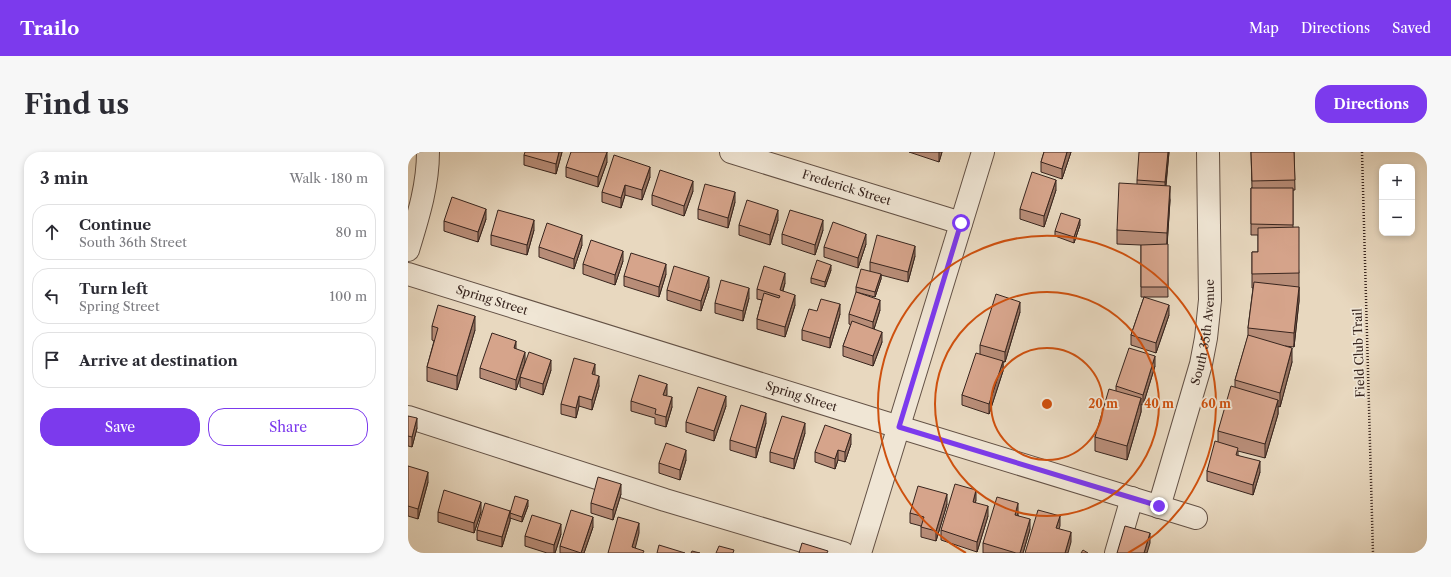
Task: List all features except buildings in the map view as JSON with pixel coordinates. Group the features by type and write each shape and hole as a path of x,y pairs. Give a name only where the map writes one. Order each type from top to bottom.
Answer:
{"street":[{"path":"408,250 425,191 428,168 428,152"},
{"name":"Frederick Street","path":"731,152 961,223"},
{"path":"860,553 983,152"},
{"name":"South 35th Avenue","path":"1159,506 1201,364 1206,338 1210,300 1208,152"},
{"name":"Spring Street","path":"408,274 1196,518"},
{"path":"408,417 665,500 843,553"},
{"path":"1116,553 1132,498"}],"path":[{"name":"Field Club Trail","path":"1362,152 1372,553"}],"route":[{"path":"961,223 899,427 1159,506"}]}
